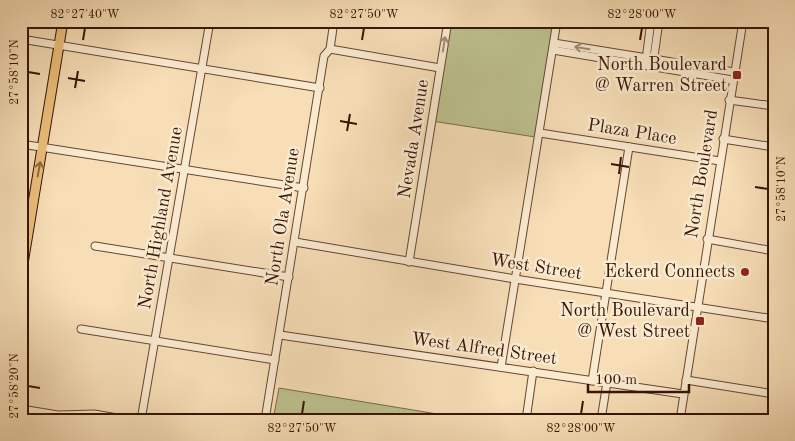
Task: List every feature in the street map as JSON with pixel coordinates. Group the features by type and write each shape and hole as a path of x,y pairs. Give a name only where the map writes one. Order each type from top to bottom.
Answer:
{"main road":[{"path":"21,276 24,234 43,147 63,21"}],"street":[{"name":"North Highland Avenue","path":"141,420 210,21"},
{"name":"North Ola Avenue","path":"265,420 324,56 330,49 334,21"},
{"name":"Nevada Avenue","path":"409,262 448,21"},
{"path":"501,367 557,21"},
{"path":"650,62 651,21"},
{"path":"650,62 660,21"},
{"name":"North Boulevard","path":"680,420 742,21"},
{"path":"21,39 320,88"},
{"path":"553,47 733,76"},
{"path":"330,49 440,68"},
{"path":"729,100 774,106"},
{"name":"Plaza Place","path":"540,133 720,161"},
{"path":"723,139 774,147"},
{"path":"21,144 304,188"},
{"path":"592,380 629,147"},
{"path":"707,239 774,251"},
{"name":"West Street","path":"295,242 409,262 774,319"},
{"path":"95,246 288,277"},
{"path":"81,329 275,360"},
{"name":"West Alfred Street","path":"280,335 683,394"},
{"path":"526,420 533,372"},
{"path":"686,380 774,394"},
{"path":"601,420 607,382"},
{"path":"21,409 58,415 94,414 129,420"}],"green space":[{"path":"449,21 554,21 535,137 432,121"},
{"path":"279,388 474,420 273,420"}],"place":[{"name":"North Boulevard @ Warren Street","path":"737,75"},
{"name":"Eckerd Connects","path":"745,272"},
{"name":"North Boulevard @ West Street","path":"700,321"}]}
